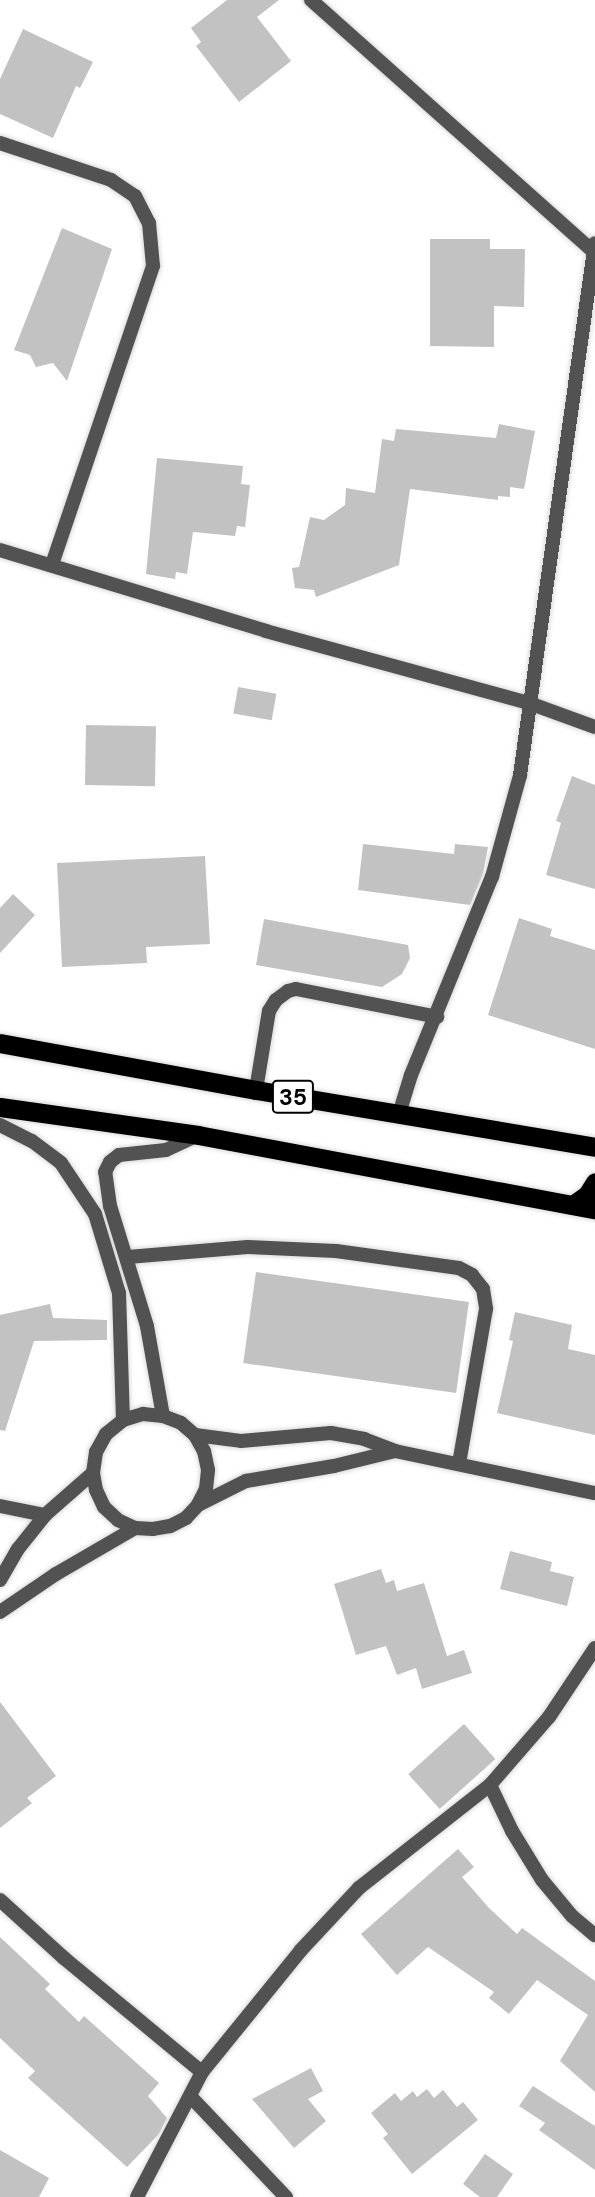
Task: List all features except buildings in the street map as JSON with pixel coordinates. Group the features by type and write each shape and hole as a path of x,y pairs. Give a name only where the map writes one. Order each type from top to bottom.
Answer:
{"highway":[{"name":"35","path":"0,1043 592,1150"},
{"name":"35","path":"0,1107 198,1136 574,1203 595,1209"},
{"path":"574,1203 587,1195 595,1182"}],"street":[{"path":"311,0 594,247 520,775 501,846 437,1017 411,1075 399,1114"},
{"path":"0,143 111,180 135,196 149,223 153,266 52,565"},
{"path":"0,550 266,631 529,703 595,727"},
{"path":"256,1090 269,1011 276,1000 288,991 296,989 437,1017"},
{"path":"0,1125 48,1151 73,1177 95,1214 119,1293 123,1420"},
{"path":"163,1416 147,1326 105,1185 106,1172 110,1162 119,1155 166,1150 198,1136"},
{"path":"111,1260 248,1247 336,1251 459,1268 472,1275 483,1289 486,1309 459,1464"},
{"path":"143,1414 163,1416 181,1423 195,1435 204,1451 208,1470 206,1489 198,1505 186,1518 170,1526 135,1528 118,1520 104,1507 96,1490 93,1473 96,1452 106,1434 123,1420 143,1414"},
{"path":"195,1435 242,1441 331,1433 364,1439 395,1451 595,1493"},
{"path":"198,1505 246,1481 334,1466 395,1451"},
{"path":"0,1580 18,1549 45,1515 93,1473"},
{"path":"0,1506 45,1515"},
{"path":"0,1612 56,1574 135,1528"},
{"path":"138,2197 202,2072 301,1950 359,1888 489,1785 549,1717 595,1648"},
{"path":"489,1785 512,1831 542,1880 572,1916 595,1935"},
{"path":"0,1900 64,1958 202,2072"},
{"path":"191,2097 286,2197"}]}
